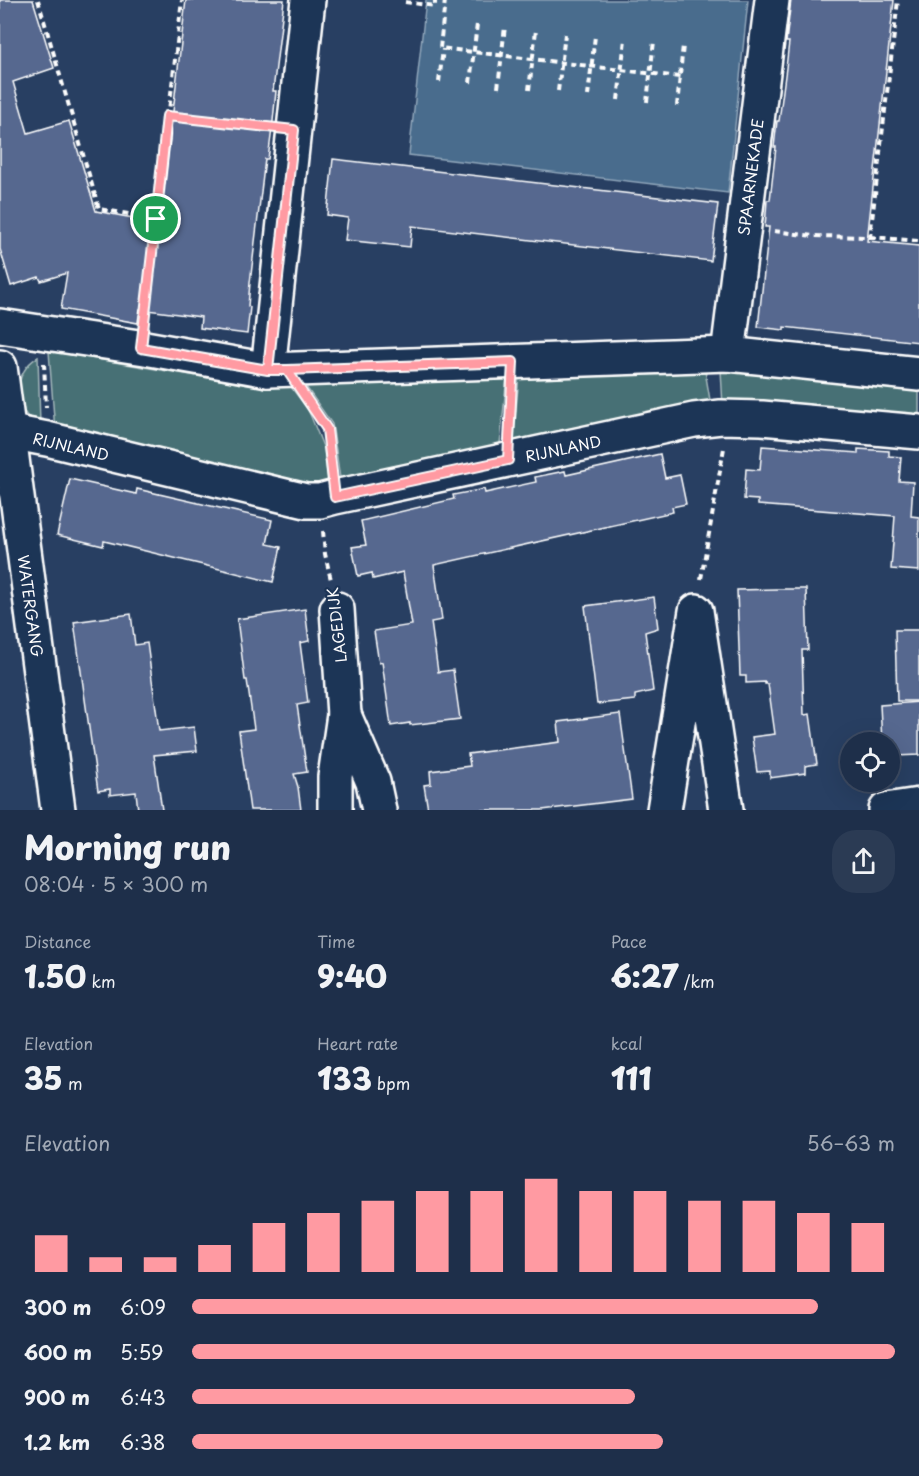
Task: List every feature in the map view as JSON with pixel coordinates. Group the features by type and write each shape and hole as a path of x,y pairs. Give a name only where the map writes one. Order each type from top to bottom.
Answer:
{"street":[{"path":"277,370 294,130 308,0"},
{"name":"SPAARNEKADE","path":"728,354 772,0"},
{"path":"0,326 277,370 728,354 919,374"},
{"name":"WATERGANG","path":"0,367 4,431 58,810"},
{"name":"RIJNLAND","path":"4,431 306,501 328,499 694,420 730,417 762,418 919,432"},
{"name":"LAGEDIJK","path":"335,810 335,777 345,715 338,609"},
{"path":"664,810 696,611"},
{"path":"696,611 726,810"},
{"name":"LAGEDIJK","path":"345,715 373,782 379,810"},
{"path":"886,810 919,805"}],"path":[{"path":"38,0 99,209 156,219"},
{"path":"141,348 182,0"},
{"path":"405,2 435,6 435,0"},
{"path":"439,81 445,0"},
{"path":"870,237 898,0"},
{"path":"470,83 477,24"},
{"path":"498,88 505,26"},
{"path":"529,90 536,30"},
{"path":"558,91 565,34"},
{"path":"588,96 595,36"},
{"path":"618,100 625,39"},
{"path":"647,102 654,41"},
{"path":"677,106 683,45"},
{"path":"443,49 680,77"},
{"path":"167,116 294,130"},
{"path":"743,227 813,236 870,237 919,242"},
{"path":"43,333 47,440"},
{"path":"508,460 513,362"},
{"name":"LAGEDIJK","path":"277,370 327,429 328,499 325,554 338,609"},
{"path":"696,611 730,417"}],"green space":[{"path":"49,351 256,386 288,383 308,409 324,449 329,489 55,431"},
{"path":"38,357 40,425 24,411 18,392 23,372"},
{"path":"721,370 919,390 919,421 723,406"},
{"path":"705,371 711,406 512,452 519,375"},
{"path":"507,377 499,453 341,485 332,424 304,384"}],"water":[{"path":"426,0 748,0 728,193 409,155"}],"building":[{"path":"0,0 33,0 54,68 13,82 28,133 69,121 96,211 160,223 186,0 284,0 273,91 276,91 273,121 268,159 265,159 250,283 247,334 200,328 201,317 140,309 138,323 61,309 67,273 41,281 39,277 11,286 0,249"},
{"path":"791,0 894,0 867,241 919,246 919,342 784,327 784,330 758,327 769,227 765,227 767,200 770,200 777,121 779,121 786,68 789,42 786,42"},
{"path":"333,159 718,204 711,261 412,226 410,247 345,240 348,218 327,215"},
{"path":"762,446 858,453 858,449 889,451 889,456 901,457 899,481 913,482 911,516 919,517 919,571 891,569 895,516 758,505 758,500 744,499 746,469 760,470"},
{"path":"660,454 665,478 680,475 686,504 672,507 673,512 434,565 442,620 431,622 438,672 453,670 460,719 391,726 382,662 379,663 374,631 412,625 403,572 373,579 372,573 358,576 352,547 366,545 361,521 454,499 453,495 484,489 485,493 536,482 535,477 565,471 566,475"},
{"path":"70,479 136,494 137,489 272,520 267,544 281,547 273,582 104,541 103,546 57,535"},
{"path":"806,589 808,650 802,650 804,715 810,714 817,764 805,766 805,773 770,778 770,771 757,772 752,737 775,734 768,684 765,682 746,683 746,676 740,676 737,590"},
{"path":"654,597 658,628 645,632 653,691 635,695 635,700 597,704 585,606"},
{"path":"305,609 309,641 300,643 308,703 297,705 307,772 294,774 301,810 250,810 239,731 254,729 237,619"},
{"path":"131,614 135,645 147,643 159,731 194,727 197,751 154,755 162,810 138,810 136,792 110,795 110,789 98,791 74,622"},
{"path":"895,630 919,630 919,701 897,701"},
{"path":"919,702 919,755 900,756 900,732 881,732 880,705"},
{"path":"620,714 632,799 542,810 428,810 424,785 431,784 430,771 470,766 468,754 560,742 558,722"}],"route":[{"path":"156,219 141,348 268,370 287,370 327,429 335,497 508,460 513,362 268,370 294,130 167,116 156,219"}]}
